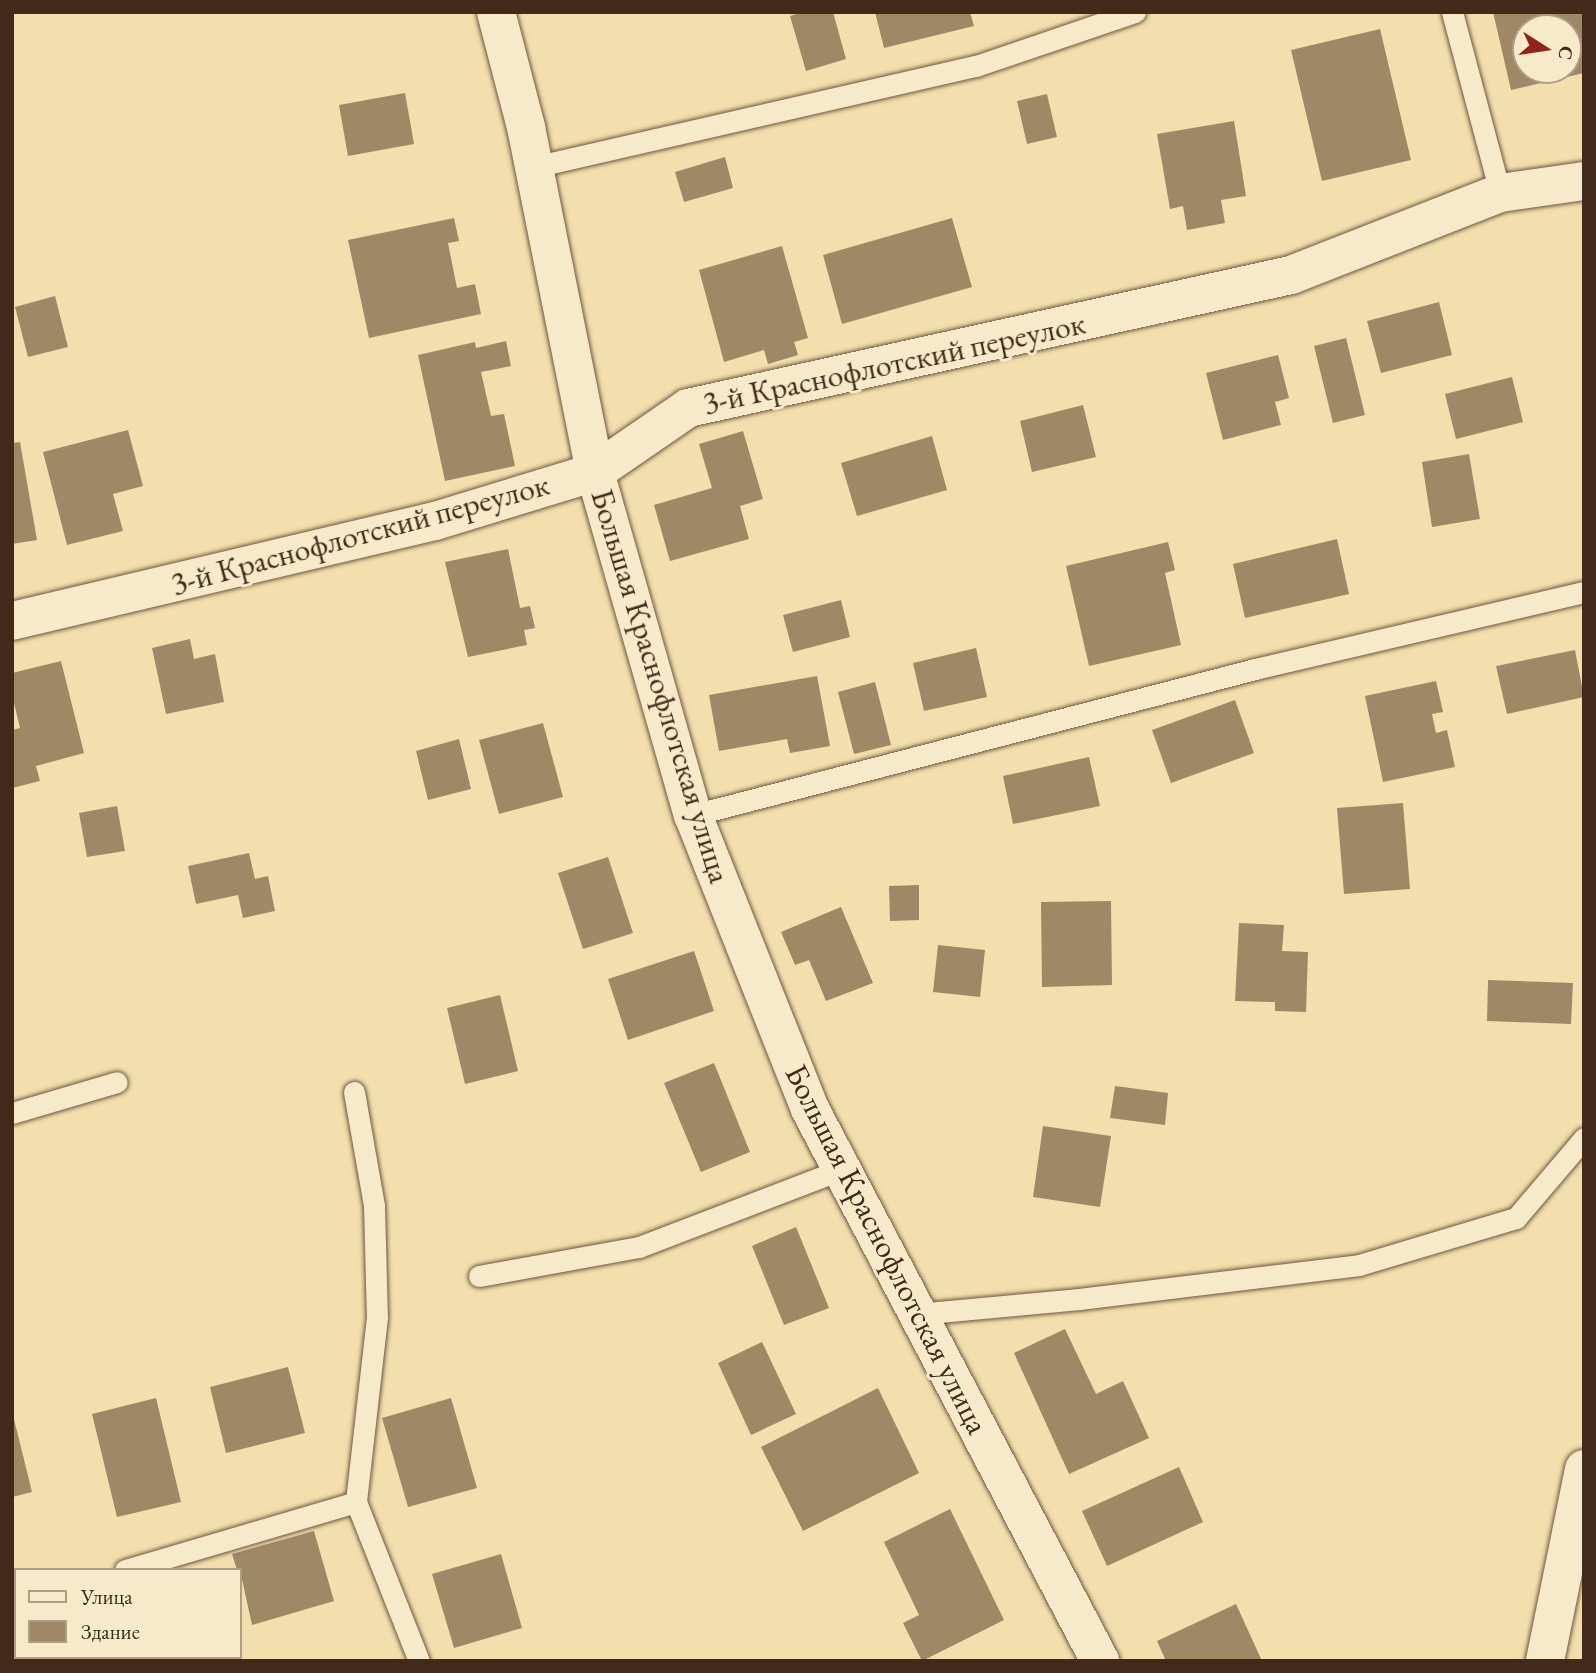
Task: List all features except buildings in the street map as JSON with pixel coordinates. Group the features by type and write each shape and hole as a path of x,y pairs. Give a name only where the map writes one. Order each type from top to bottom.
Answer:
{"street":[{"name":"Большая Краснофлотская улица","path":"496,12 534,167 595,472 693,815 810,1109 1100,1661"},
{"name":"3-й Краснофлотский переулок","path":"12,621 435,521 595,472 688,408 1291,275 1500,193 1584,181"},
{"path":"1545,1661 1584,1469"}],"lane":[{"path":"534,167 976,66 1135,12"},
{"path":"1452,12 1500,193"},
{"path":"693,815 1242,673 1584,592"},
{"path":"12,1113 117,1082"},
{"path":"354,1092 374,1205 377,1317 356,1502 419,1661"},
{"path":"917,1314 1079,1299 1359,1265 1516,1218 1584,1138"},
{"path":"479,1276 639,1247 842,1169"},
{"path":"132,1568 356,1502"}]}
